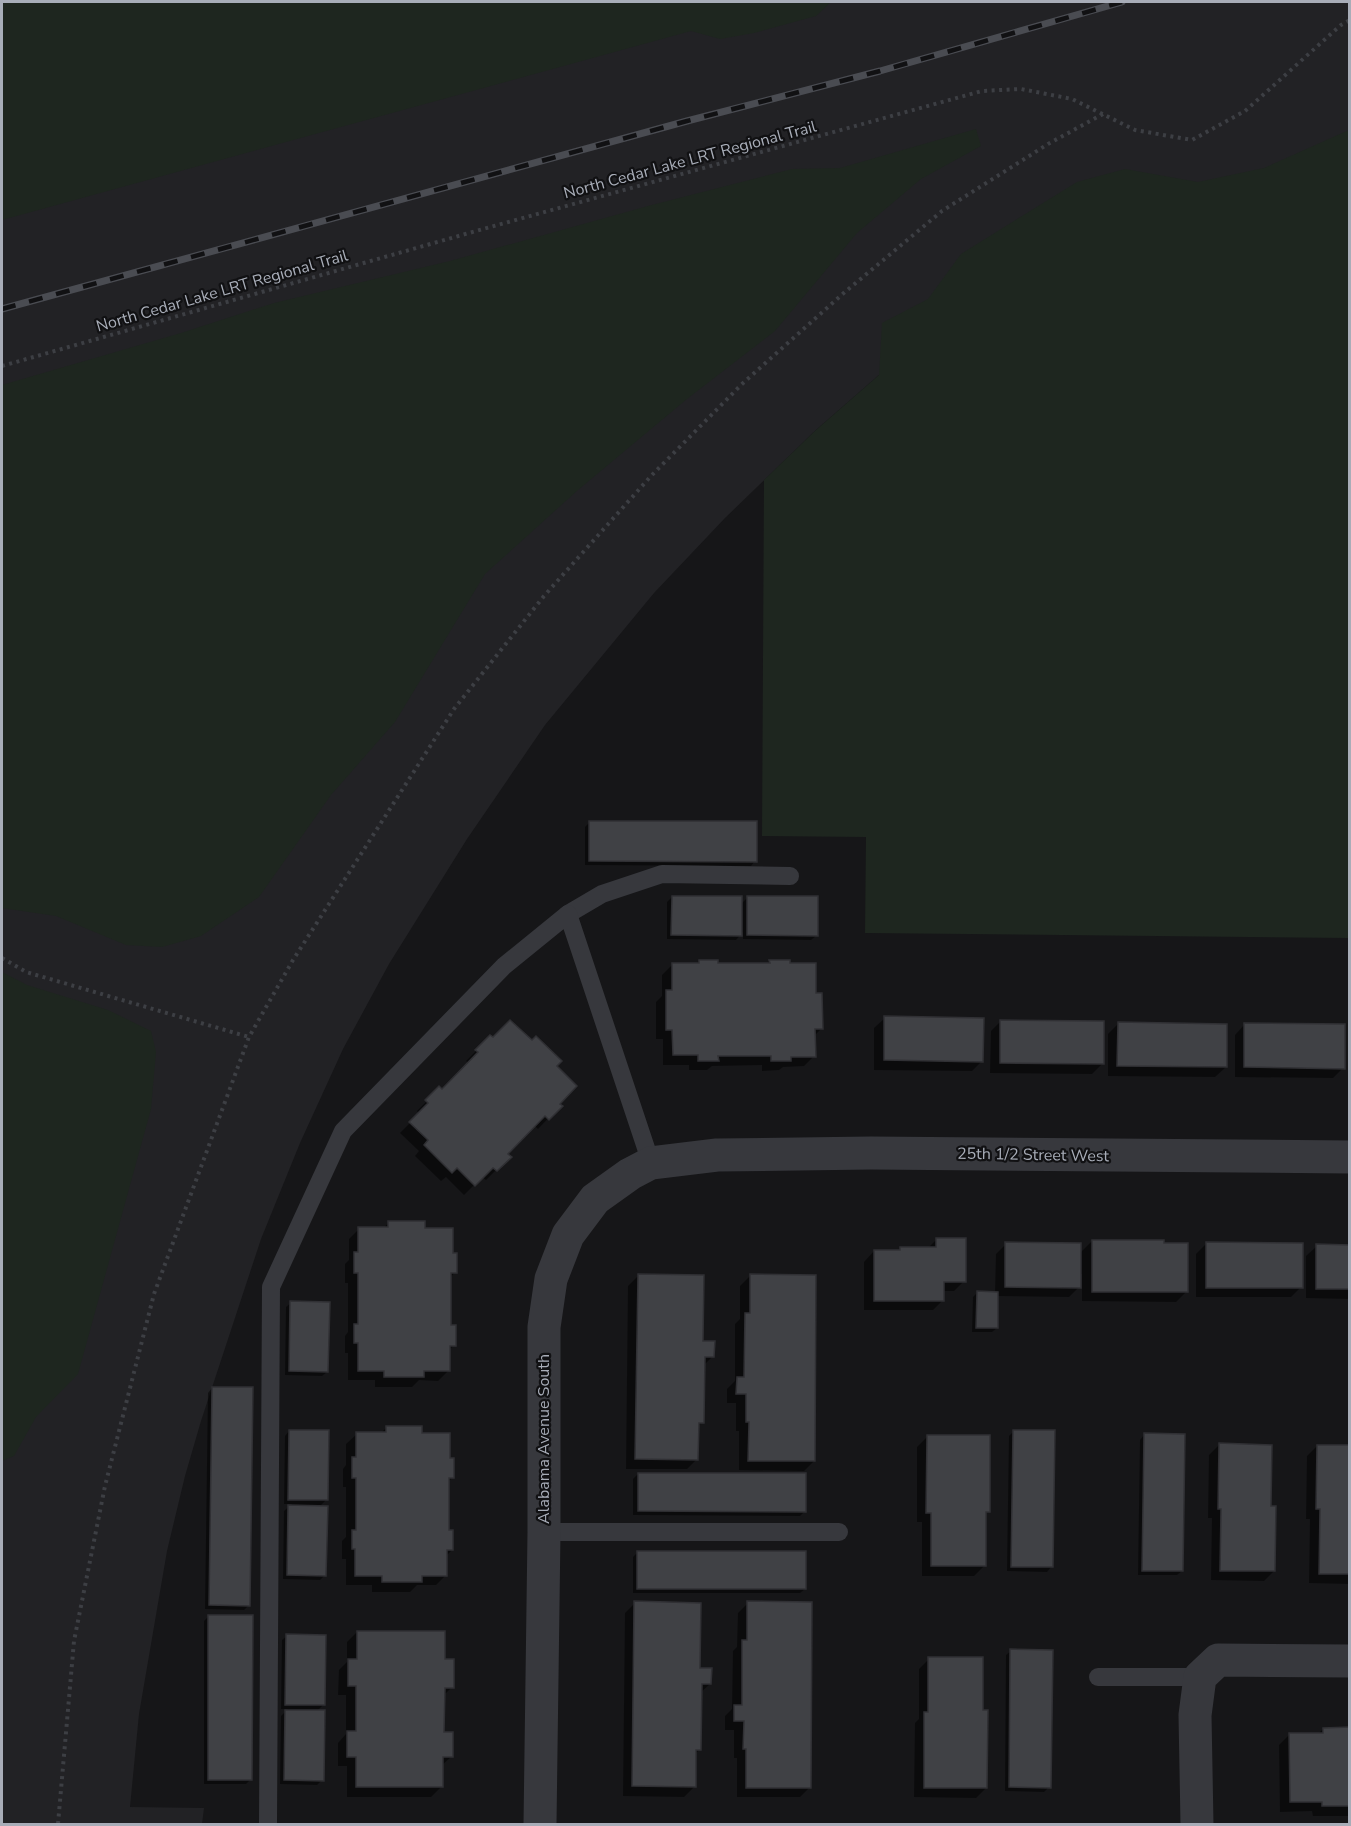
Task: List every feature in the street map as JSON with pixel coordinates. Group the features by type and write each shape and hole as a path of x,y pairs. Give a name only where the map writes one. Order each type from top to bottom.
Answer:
{"street":[{"name":"25th 1/2 Street West","path":"717,1155 883,1153 1350,1157"},
{"name":"Alabama Avenue South","path":"540,1824 544,1327 551,1279 568,1235 595,1199 630,1174 651,1163 717,1155"},
{"path":"1197,1824 1195,1715 1209,1668 1350,1660"}],"lane":[{"path":"268,1824 272,1287 343,1131 504,966 568,914 602,894 662,874 790,876"},
{"path":"568,914 651,1163"},
{"path":"544,1532 839,1532"},
{"path":"1098,1677 1209,1668"}],"path":[{"name":"North Cedar Lake LRT Regional Trail","path":"2,366 476,231 982,91 1021,89 1072,99 1135,130 1192,140 1245,111 1341,25 1350,20"},
{"path":"58,1824 74,1641 105,1486 154,1294 249,1037 293,960 454,709 544,596 651,476 741,384 845,292 942,211 1048,144 1103,114"},
{"path":"2,958 26,972 249,1037"}],"shaded area":[{"path":"2,2 1349,2 1349,169 879,375 816,430 725,518 654,593 545,725 467,839 389,964 343,1049 300,1143 261,1239 185,1476 167,1551 139,1714 130,1807 204,1808 202,1824 2,1824"},
{"path":"2,2 831,2 816,16 754,33 720,39 691,31 2,220"},
{"path":"976,129 981,146 921,179 857,233 775,331 687,399 578,490 485,574 395,722 331,795 259,897 201,936 162,947 126,945 56,916 2,908 2,385 181,333 274,303 450,261 792,169 840,168"},
{"path":"1349,130 1349,938 865,933 866,837 762,836 764,480 816,430 879,375 882,323 928,299 961,254 1077,182 1125,169 1198,182 1264,168"},
{"path":"2,972 27,985 108,1010 151,1031 156,1052 151,1109 78,1374 36,1417 14,1456 2,1461"}],"building":[{"path":"589,821 757,821 757,862 589,861"},
{"path":"672,896 742,896 742,936 671,935"},
{"path":"747,896 818,896 818,936 747,935"},
{"path":"699,960 718,960 718,963 770,963 769,960 790,960 790,963 816,963 816,993 822,993 823,1029 815,1029 816,1057 791,1057 791,1061 771,1061 771,1056 718,1056 719,1061 698,1061 698,1055 673,1055 672,1030 666,1030 666,990 672,990 672,963 699,963"},
{"path":"884,1016 984,1018 983,1062 884,1060"},
{"path":"510,1020 532,1040 536,1036 562,1061 557,1066 577,1086 560,1104 563,1106 549,1120 545,1116 508,1154 512,1157 497,1171 493,1168 475,1186 457,1168 452,1173 424,1145 428,1140 409,1122 428,1103 425,1100 439,1086 442,1089 478,1052 475,1050 490,1035 493,1037"},
{"path":"1000,1020 1104,1021 1104,1064 1000,1063"},
{"path":"1118,1022 1227,1024 1227,1067 1117,1066"},
{"path":"1244,1023 1345,1024 1345,1069 1244,1067"},
{"path":"388,1221 425,1221 425,1228 453,1228 453,1253 457,1253 457,1273 451,1273 451,1325 456,1325 456,1346 450,1346 450,1371 424,1371 424,1377 384,1377 384,1371 358,1371 358,1343 354,1343 354,1324 358,1324 358,1273 354,1273 354,1252 358,1252 358,1227 388,1227"},
{"path":"936,1238 966,1238 966,1282 944,1282 944,1301 874,1301 874,1250 936,1247"},
{"path":"1092,1240 1164,1240 1164,1243 1188,1243 1188,1292 1092,1292"},
{"path":"1005,1242 1081,1243 1081,1288 1005,1287"},
{"path":"1206,1242 1303,1243 1303,1288 1206,1288"},
{"path":"1316,1244 1350,1245 1350,1289 1316,1289"},
{"path":"638,1274 704,1275 703,1341 715,1341 714,1357 705,1357 704,1423 699,1423 698,1460 635,1459"},
{"path":"750,1274 816,1275 815,1461 748,1461 749,1422 746,1422 746,1394 736,1394 737,1377 744,1377 745,1313 750,1313"},
{"path":"977,1291 998,1292 998,1328 976,1328"},
{"path":"290,1301 330,1302 328,1372 289,1371"},
{"path":"212,1387 253,1387 250,1606 209,1605"},
{"path":"386,1426 422,1426 422,1433 450,1433 450,1458 454,1458 454,1478 449,1478 449,1530 453,1530 453,1550 447,1550 447,1576 422,1576 422,1582 382,1582 382,1576 355,1576 352,1530 356,1530 356,1478 352,1478 352,1457 356,1457 356,1432 386,1432"},
{"path":"289,1430 329,1430 328,1500 288,1500"},
{"path":"1013,1430 1055,1430 1053,1567 1011,1567"},
{"path":"1144,1433 1185,1434 1183,1571 1142,1571"},
{"path":"927,1435 990,1435 990,1512 986,1512 986,1566 931,1566 931,1513 926,1513"},
{"path":"1219,1443 1272,1445 1271,1506 1276,1506 1275,1571 1220,1571"},
{"path":"1317,1445 1350,1445 1350,1574 1319,1574 1320,1509 1316,1509"},
{"path":"638,1473 806,1473 806,1512 638,1511"},
{"path":"288,1505 328,1506 326,1576 287,1575"},
{"path":"637,1551 806,1551 806,1589 637,1589"},
{"path":"634,1601 701,1603 700,1668 712,1668 711,1684 702,1684 701,1750 696,1750 696,1787 632,1786"},
{"path":"747,1601 812,1602 811,1788 746,1788 746,1749 743,1749 744,1721 734,1721 734,1705 742,1705 742,1640 747,1640"},
{"path":"208,1615 253,1615 252,1780 208,1780"},
{"path":"357,1631 445,1631 445,1659 454,1659 454,1688 445,1688 444,1732 453,1732 453,1757 443,1757 443,1787 356,1787 356,1757 347,1757 347,1731 356,1731 356,1686 348,1686 348,1659 357,1659"},
{"path":"286,1634 326,1635 325,1705 285,1705"},
{"path":"1010,1649 1053,1650 1051,1788 1009,1787"},
{"path":"928,1657 983,1657 983,1710 988,1710 987,1788 924,1788 924,1712 928,1712"},
{"path":"285,1710 325,1710 324,1781 284,1780"},
{"path":"1350,1727 1350,1806 1322,1806 1322,1802 1290,1802 1289,1733 1323,1733 1323,1728"}],"railway":[{"path":"2,309 687,121 880,71 1122,2"}]}
